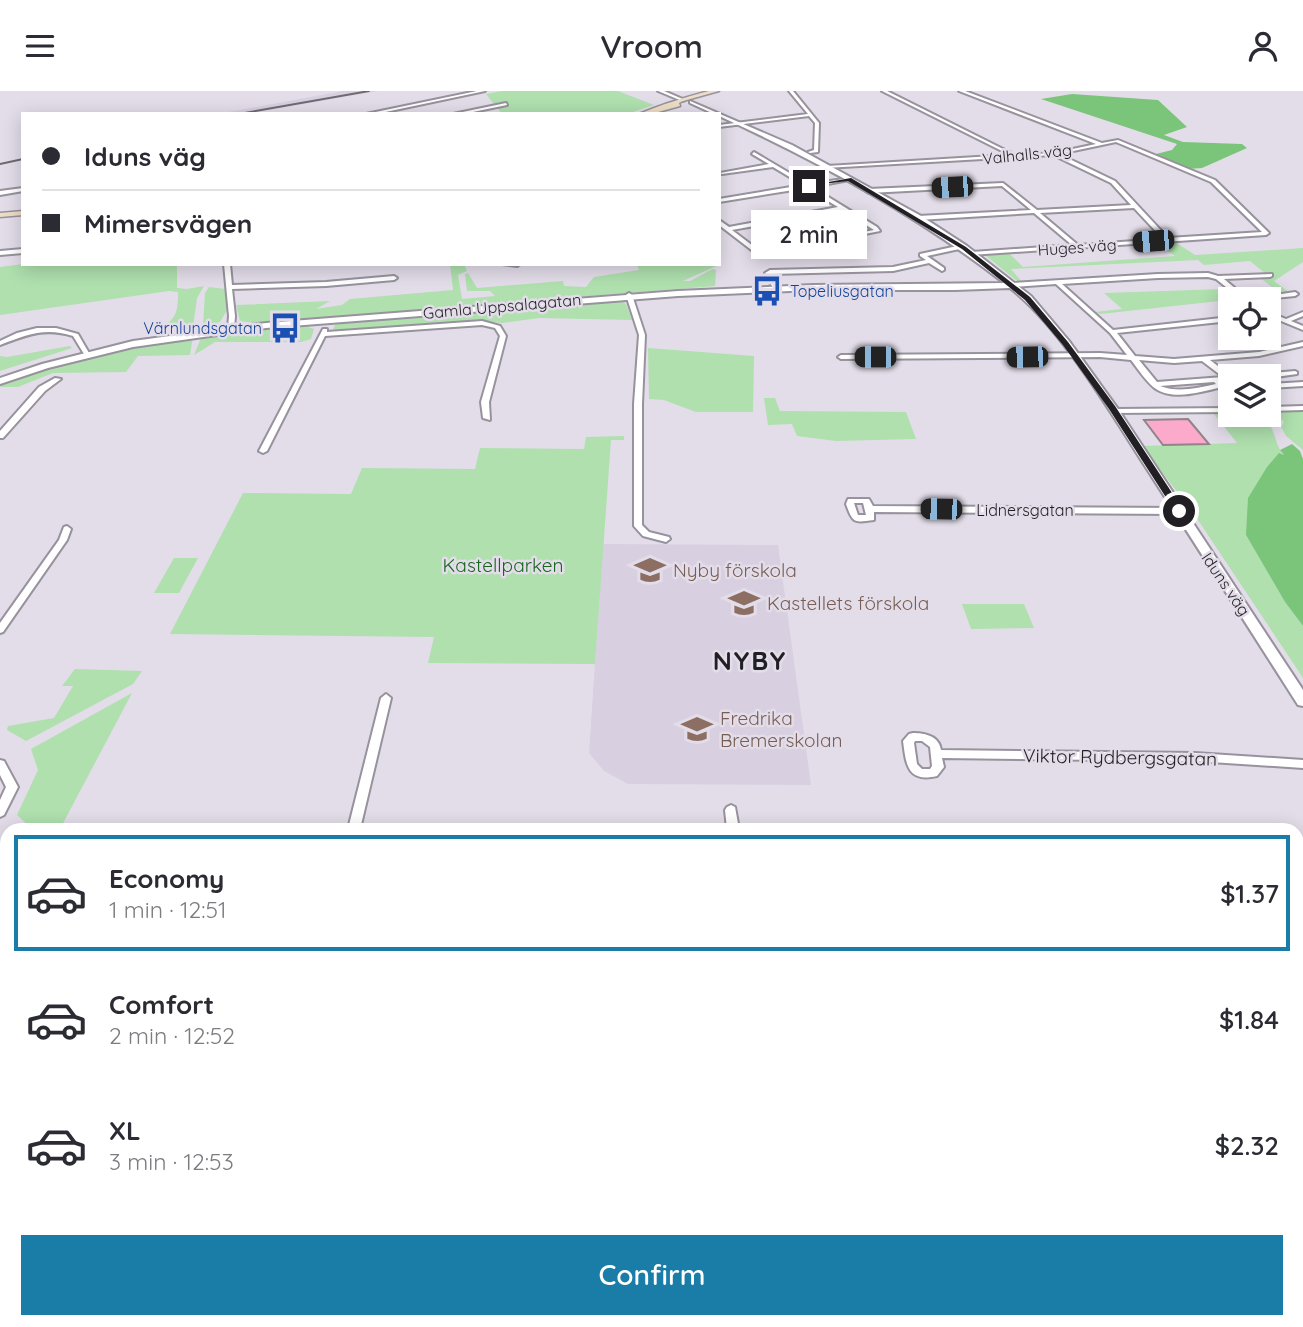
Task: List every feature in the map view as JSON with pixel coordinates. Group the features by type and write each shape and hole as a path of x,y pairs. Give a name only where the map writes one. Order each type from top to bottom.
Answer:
{"main road":[{"path":"649,112 716,91"},
{"path":"0,215 21,213"}],"street":[{"path":"378,112 483,91"},
{"name":"Iduns väg","path":"660,91 717,112"},
{"path":"791,91 817,123 816,151 810,152"},
{"path":"884,91 1015,156"},
{"path":"961,91 1101,144"},
{"path":"465,112 506,104"},
{"name":"Iduns väg","path":"721,114 827,167 918,218 1012,285 1048,321 1115,411 1303,701"},
{"path":"721,126 740,121 810,115"},
{"name":"Huges väg","path":"972,254 1266,233 1213,181 1116,141 1101,144"},
{"name":"Valhalls väg","path":"827,167 1054,154 1101,144"},
{"path":"721,224 760,254 877,232 844,208 754,153"},
{"path":"1054,154 1114,182 1167,240"},
{"path":"722,173 774,165"},
{"path":"721,201 849,179"},
{"path":"869,191 1003,184 1076,246"},
{"path":"0,193 21,189"},
{"path":"918,218 1135,206"},
{"path":"728,229 844,208"},
{"path":"942,269 922,255 962,247"},
{"path":"0,253 21,251"},
{"path":"776,288 768,273 770,272 893,269 930,261"},
{"path":"227,266 230,329"},
{"path":"1012,285 1208,275 1218,278 1270,275"},
{"path":"230,287 316,285 394,278"},
{"path":"1218,278 1230,287"},
{"path":"1057,282 1112,332 1154,384 1218,381"},
{"name":"Gamla Uppsalagatan","path":"0,381 86,353 161,337 230,329 629,296 776,288 1012,285"},
{"path":"1281,296 1295,294"},
{"path":"629,296 642,335 638,404 638,526 646,534 666,539"},
{"path":"1285,321 1303,314"},
{"path":"1281,319 1303,328"},
{"path":"263,451 325,334 327,320"},
{"path":"1112,332 1218,320"},
{"path":"325,334 481,323 498,327 503,336 485,401 487,418"},
{"path":"0,343 31,330 68,332 76,335 86,353"},
{"path":"841,357 1074,356 1135,360 1204,359 1268,353 1303,344"},
{"path":"1204,359 1218,370"},
{"path":"1281,374 1295,373"},
{"path":"0,436 42,389 57,379"},
{"path":"1281,385 1303,384"},
{"path":"1281,409 1303,408"},
{"path":"1115,411 1218,410"},
{"name":"Lidnersgatan","path":"870,509 1179,511"},
{"path":"0,630 64,540 67,529"},
{"path":"355,823 386,698"},
{"name":"Viktor Rydbergsgatan","path":"937,754 1195,757 1303,764"},
{"path":"0,764 12,787 0,812"},
{"path":"731,810 732,823"}],"shaded area":[{"path":"343,91 378,91 258,112 229,112"},
{"name":"Fredrika Bremerskolan","path":"603,544 778,545 811,785 628,784 604,771 589,753"}],"green space":[{"path":"502,91 618,91 654,105 633,112 500,112 486,94"},
{"path":"1072,94 1158,100 1187,127 1164,135 1183,142 1242,144 1247,148 1202,168 1188,169 1152,155 1172,150 1177,144 1041,99"},
{"path":"1175,242 1195,255 1303,248 1303,262 1274,281 1290,293 1281,294 1281,287 1272,287 1259,277 1274,276 1266,274 1250,261 1204,265 1198,260 1011,269 1021,281 1017,281 985,255 1009,253 1023,267 1175,256 1157,243"},
{"path":"21,264 177,266 177,288 204,286 197,298 193,327 159,329 170,322 177,309 178,292 169,291 0,315 0,267"},
{"path":"450,266 465,266 467,271 458,275 462,299 495,296 490,291 467,291 465,274 468,273 477,288 563,281 564,286 586,287 594,277 639,270 638,266 716,266 683,281 690,281 713,269 716,270 715,286 254,323 240,321 236,305 330,301 316,309 342,305 350,299 453,290"},
{"path":"209,287 225,289 227,310 220,322 203,326 205,293"},
{"path":"1218,289 1218,301 1100,314 1095,312 1122,309 1104,293"},
{"path":"619,300 626,304 632,320 539,318 502,323 478,320 333,330 335,325 343,322"},
{"path":"308,327 314,329 311,339 301,342 215,342 194,355 203,333"},
{"path":"193,336 190,355 138,356 126,372 53,373 18,387 0,387 12,379 60,363"},
{"path":"70,346 72,348 0,371 0,356"},
{"path":"648,348 754,356 753,412 696,412 664,400 649,399"},
{"path":"764,398 775,398 780,411 906,412 916,439 836,441 797,436 792,424 768,425"},
{"path":"1303,411 1303,450 1286,436 1281,427 1284,422 1281,413"},
{"path":"1224,427 1271,427 1285,457 1246,535 1285,602 1303,626 1303,678 1194,514 1142,446 1237,443"},
{"name":"Kastellparken","path":"624,436 624,440 611,440 595,664 428,663 434,637 170,634 243,493 351,494 362,468 475,469 480,448 584,449 586,437"},
{"path":"1292,444 1300,451 1303,459 1303,626 1285,602 1246,535 1248,498 1267,467 1279,453 1284,455 1280,450"},
{"path":"174,558 198,558 179,593 154,593"},
{"path":"962,604 1024,604 1034,628 971,629"},
{"path":"75,669 142,671 133,684 26,741 7,730 8,726 54,718 73,686 62,686"},
{"path":"132,693 63,823 26,823 17,815 38,770 31,749"}],"building":[{"path":"1188,419 1209,444 1163,445 1144,420"}],"railway":[{"path":"250,112 369,91"},
{"path":"0,164 21,159"}],"place":[{"name":"Topeliusgatan","path":"767,291"},
{"name":"Värnlundsgatan","path":"285,328"},
{"name":"Nyby förskola","path":"650,570"},
{"name":"Kastellets förskola","path":"744,603"},
{"name":"Fredrika Bremerskolan","path":"697,729"}],"district":[{"name":"NYBY","path":"750,661"}],"route":[{"path":"809,186 849,179 964,248 1028,298 1066,343 1179,511"}]}
